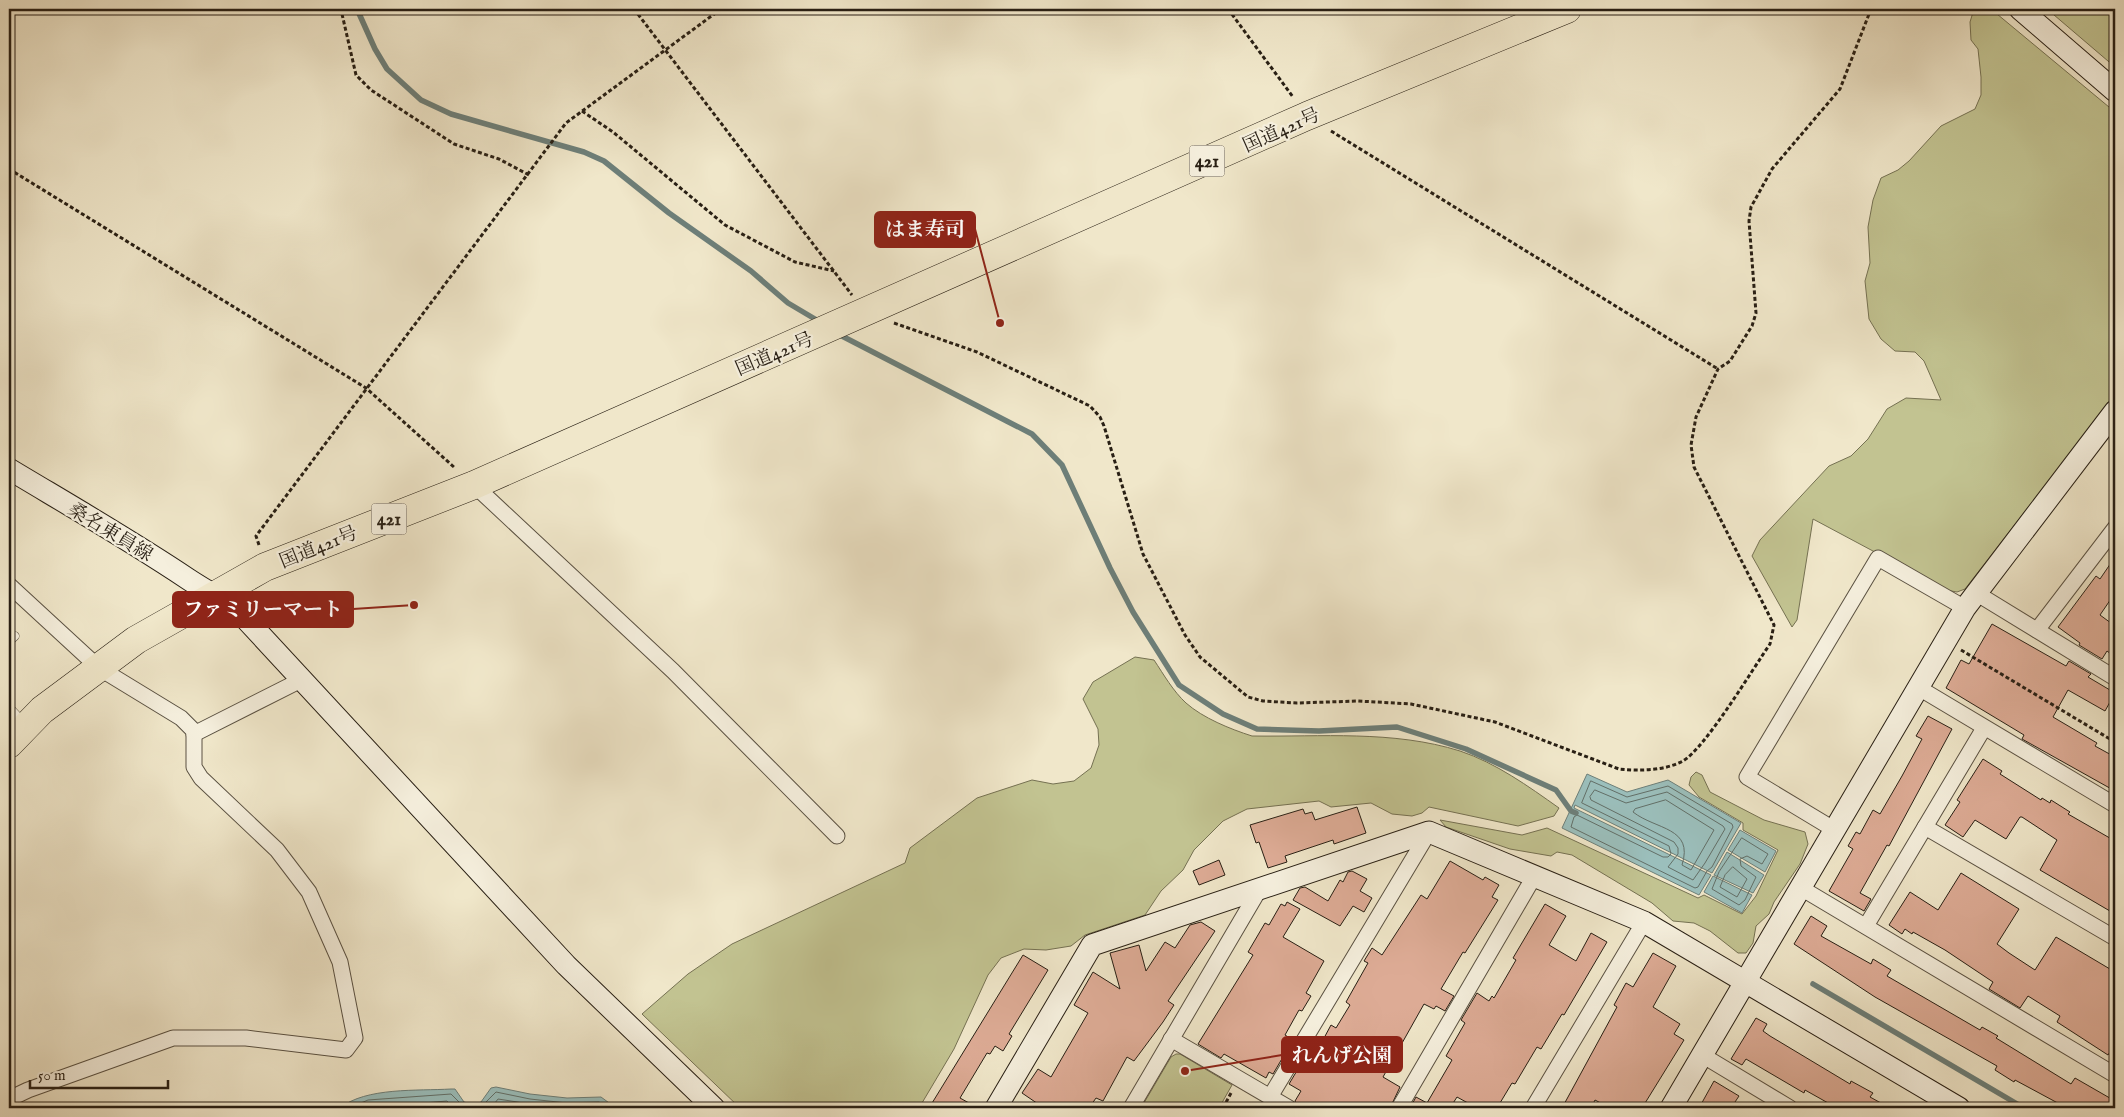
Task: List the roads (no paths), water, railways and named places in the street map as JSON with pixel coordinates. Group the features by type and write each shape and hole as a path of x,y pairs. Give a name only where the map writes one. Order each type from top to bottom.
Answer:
{"highway":[{"name":"国道421号","path":"15,726 42,710 136,640 265,567 474,485 857,317 1307,116 1567,9"}],"street":[{"path":"2020,9 2115,91"},
{"path":"1670,1108 1746,983 1970,601 2115,411"},
{"name":"桑名東員線","path":"9,469 144,550 212,596 230,605 242,615 566,965 714,1108"},
{"path":"474,485 673,671 837,836"},
{"path":"2036,630 2115,528"},
{"path":"1835,830 1747,778 1878,558 2036,630 2115,678"},
{"path":"9,585 99,668 181,718 194,734 194,767 201,778 277,850 309,892 340,962 355,1038 346,1050 246,1038 173,1038 28,1090 9,1099"},
{"path":"194,734 302,680"},
{"path":"1919,688 2115,805"},
{"path":"1866,926 1984,728"},
{"path":"1925,827 2115,938"},
{"path":"1270,1097 1429,832"},
{"path":"996,1108 1092,945 1429,832 1644,922 1959,1108"},
{"path":"1399,1108 1535,875"},
{"path":"1801,888 2115,1074"},
{"path":"1131,1108 1259,890"},
{"path":"1533,1108 1644,922"},
{"path":"1171,1039 1289,1108"},
{"path":"1702,1055 1769,1103 1790,1108"}],"water":[{"path":"1587,774 1627,792 1668,780 1741,823 1712,873 1575,805 1574,808 1711,875 1699,895 1562,828"},
{"path":"1740,830 1776,851 1765,872 1728,850"},
{"path":"1727,852 1764,875 1753,893 1714,875"},
{"path":"1713,876 1752,895 1742,913 1704,892"},
{"path":"496,1087 530,1094 567,1098 601,1097 616,1108 340,1108 351,1101 378,1093 451,1089 455,1089 464,1102 475,1105 481,1102 491,1088"}],"waterway":[{"path":"357,9 375,49 387,69 421,100 451,114 584,152 604,161 669,213 751,271 788,303 820,322"},
{"path":"838,334 1032,434 1062,465 1110,568 1133,612 1179,685 1223,714 1257,729 1319,731 1397,727 1466,749 1556,790 1571,811 1576,813"},
{"path":"1813,984 2024,1108"}],"place":[{"name":"はま寿司","path":"1000,323"},
{"name":"ファミリーマート","path":"414,605"},
{"name":"れんげ公園","path":"1185,1071"}]}
